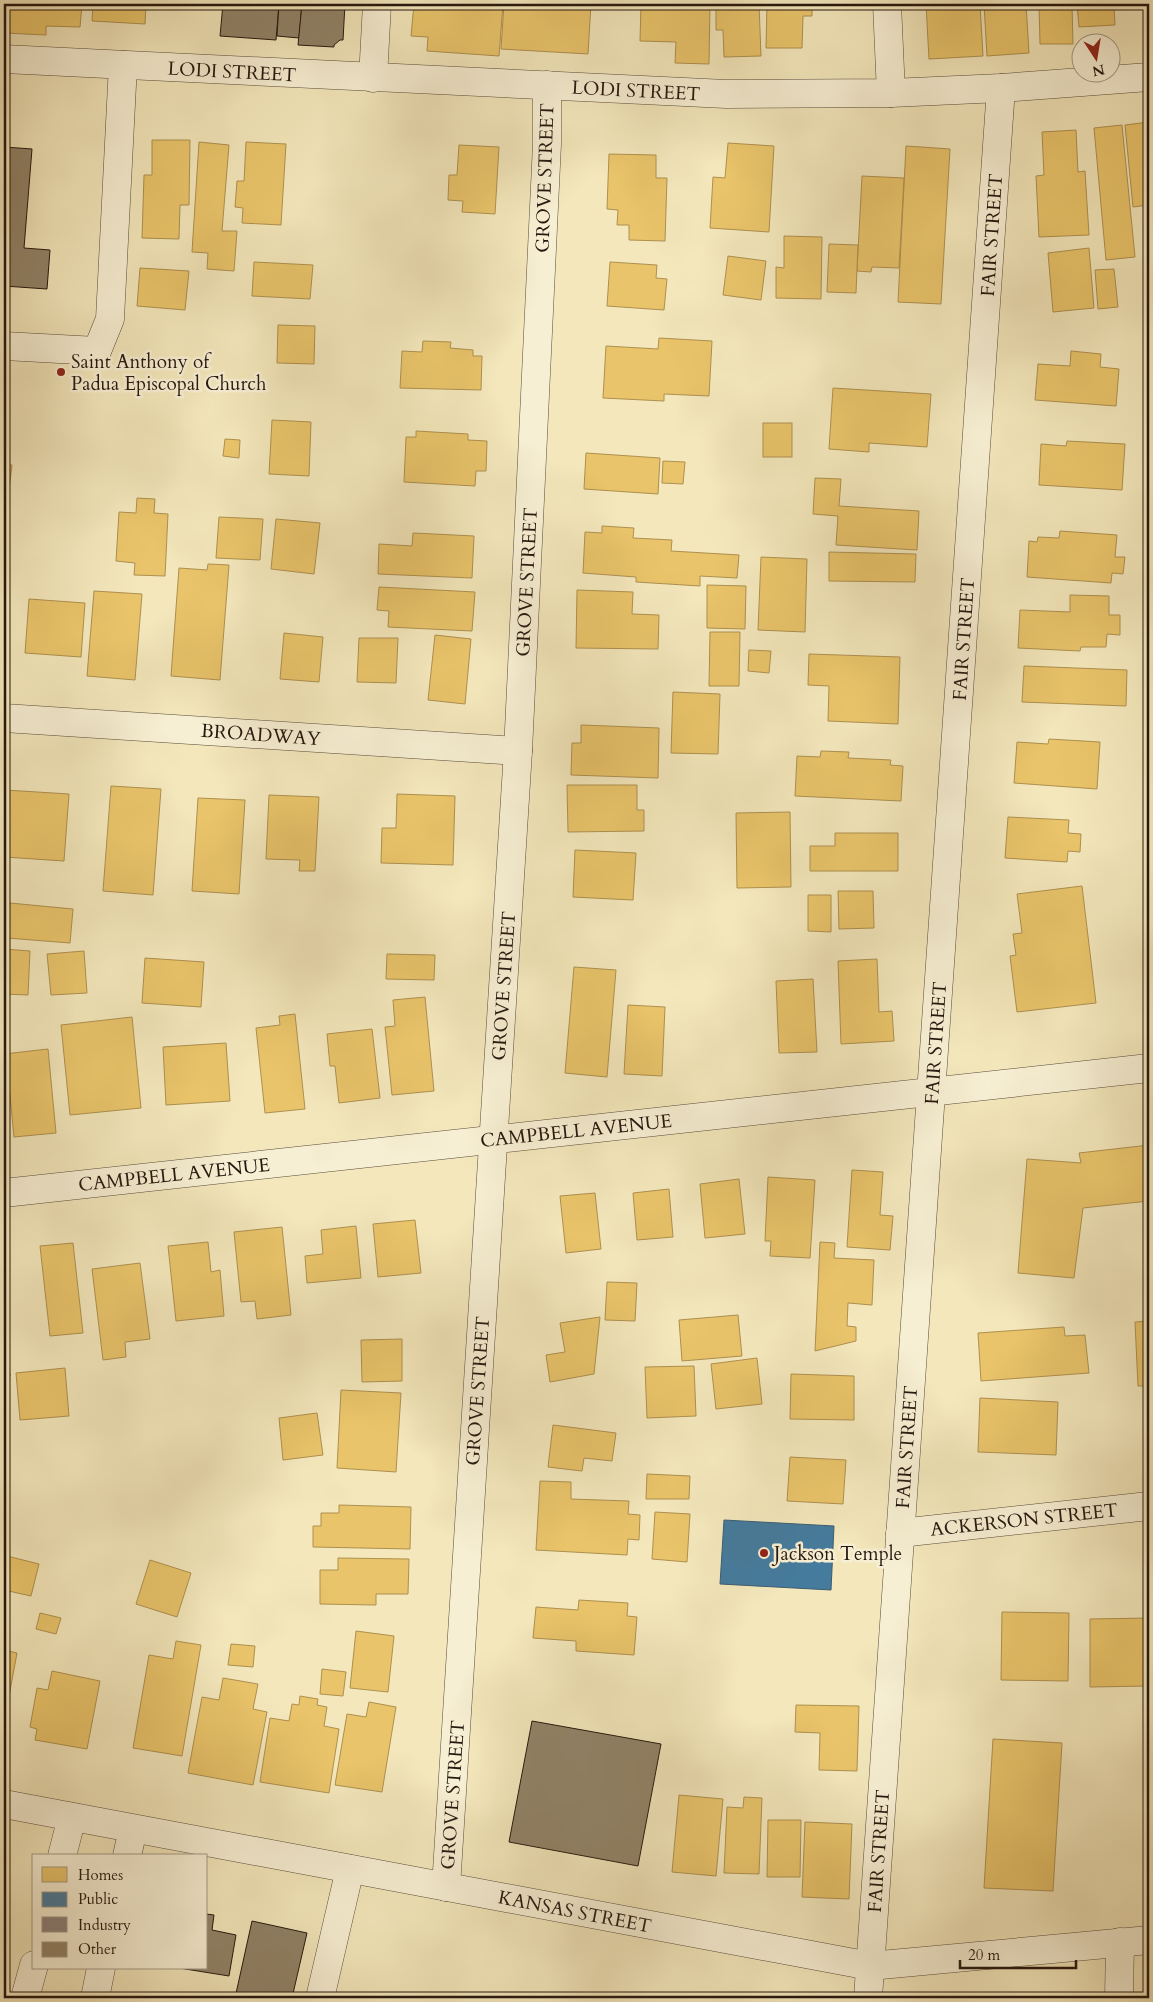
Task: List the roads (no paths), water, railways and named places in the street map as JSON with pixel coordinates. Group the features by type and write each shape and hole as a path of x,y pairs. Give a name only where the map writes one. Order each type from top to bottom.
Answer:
{"street":[{"path":"373,78 378,4"},
{"path":"888,4 891,93"},
{"name":"LODI STREET","path":"4,59 726,94 891,93 1002,88 1149,76"},
{"path":"4,346 97,351 110,319 123,65"},
{"name":"GROVE STREET","path":"446,1887 518,751 547,144 547,86"},
{"name":"FAIR STREET","path":"868,1998 1002,88"},
{"name":"BROADWAY","path":"4,718 518,751"},
{"name":"CAMPBELL AVENUE","path":"4,1193 1149,1068"},
{"name":"ACKERSON STREET","path":"900,1533 1149,1506"},
{"name":"KANSAS STREET","path":"4,1804 870,1966 1149,1940"},
{"path":"63,1854 72,1817"},
{"path":"127,1854 133,1829"},
{"path":"320,1998 350,1869"},
{"path":"1119,1998 1120,1942"},
{"path":"25,1998 33,1970"},
{"path":"94,1998 101,1970"}],"place":[{"name":"Saint Anthony of Padua Episcopal Church","path":"61,372"},
{"name":"Jackson Temple","path":"764,1553"}]}
